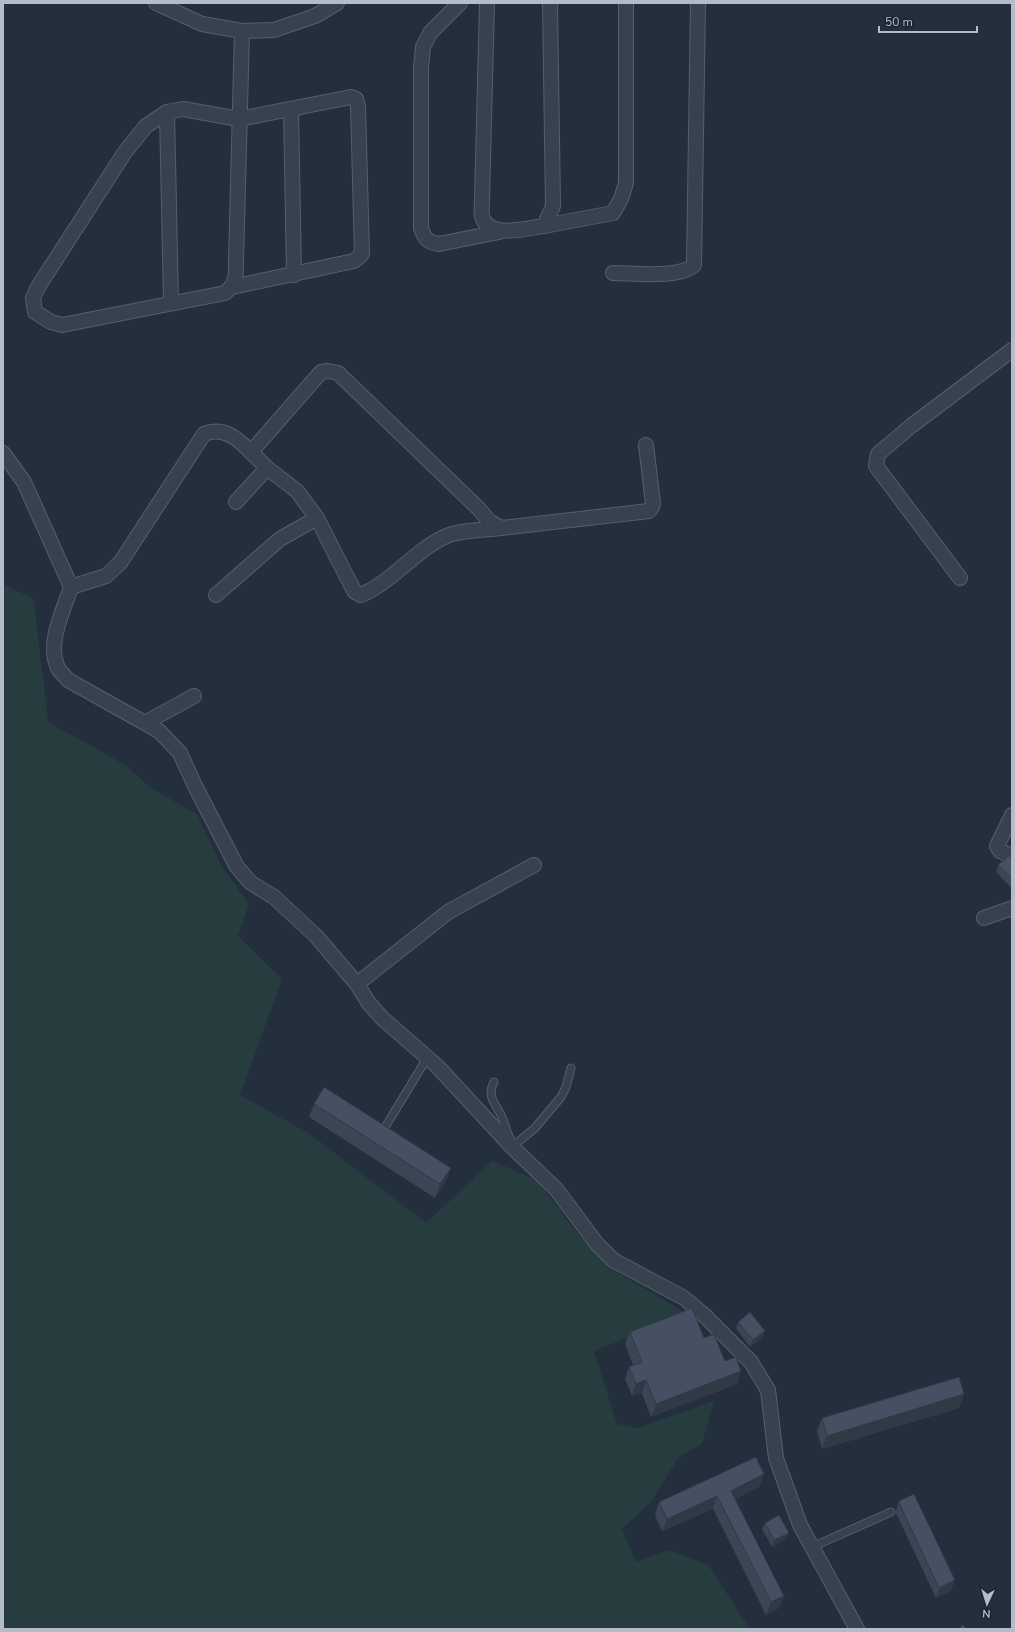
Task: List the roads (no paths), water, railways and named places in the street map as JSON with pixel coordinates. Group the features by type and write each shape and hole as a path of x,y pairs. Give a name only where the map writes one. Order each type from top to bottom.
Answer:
{"street":[{"path":"156,3 202,24 242,31 274,30 315,16 337,3"},
{"path":"460,3 430,33 423,47 421,68 421,228 424,238 429,242 439,244 499,232 613,214 621,199 626,183 626,3"},
{"path":"487,3 482,200 483,217 489,228 499,232"},
{"path":"544,226 553,206 550,3"},
{"path":"614,273 677,273 688,271 694,265 698,3"},
{"path":"232,287 236,275 242,31"},
{"path":"351,97 356,99 358,106 362,254 354,261 232,287 225,293 62,324 51,322 35,312 33,298 38,287 125,152 146,126 167,112 183,109 239,119 291,110 351,97"},
{"path":"291,110 294,275"},
{"path":"167,112 171,303"},
{"path":"960,578 876,466 876,459 878,454 911,426 1012,350"},
{"path":"252,452 321,372 328,370 338,372 479,509 489,521 501,528"},
{"path":"71,587 106,576 120,562 204,434 211,431 222,431 239,440 267,468 297,491 317,518 350,585 355,592 361,595 378,587 429,546 450,535 649,510 653,503 646,445"},
{"path":"3,453 24,482 71,587 55,637 54,654 58,668 68,680 94,696 146,723 159,732 180,752 195,786 237,867 251,883 274,897 316,936 357,984 368,1002 382,1018 427,1058 556,1189 596,1244 613,1260 684,1298 703,1314 751,1362 768,1390 776,1458 800,1525 857,1629"},
{"path":"236,502 267,468"},
{"path":"216,595 280,539 317,518"},
{"path":"146,723 194,696"},
{"path":"1012,815 997,846 1000,850 1012,856"},
{"path":"357,984 448,912 534,865"},
{"path":"984,918 1012,908"}],"lane":[{"path":"384,1129 427,1058"},
{"path":"494,1082 491,1088 490,1096 502,1116 513,1146 535,1128 561,1096 566,1087 571,1068"},
{"path":"812,1547 891,1512"}]}
